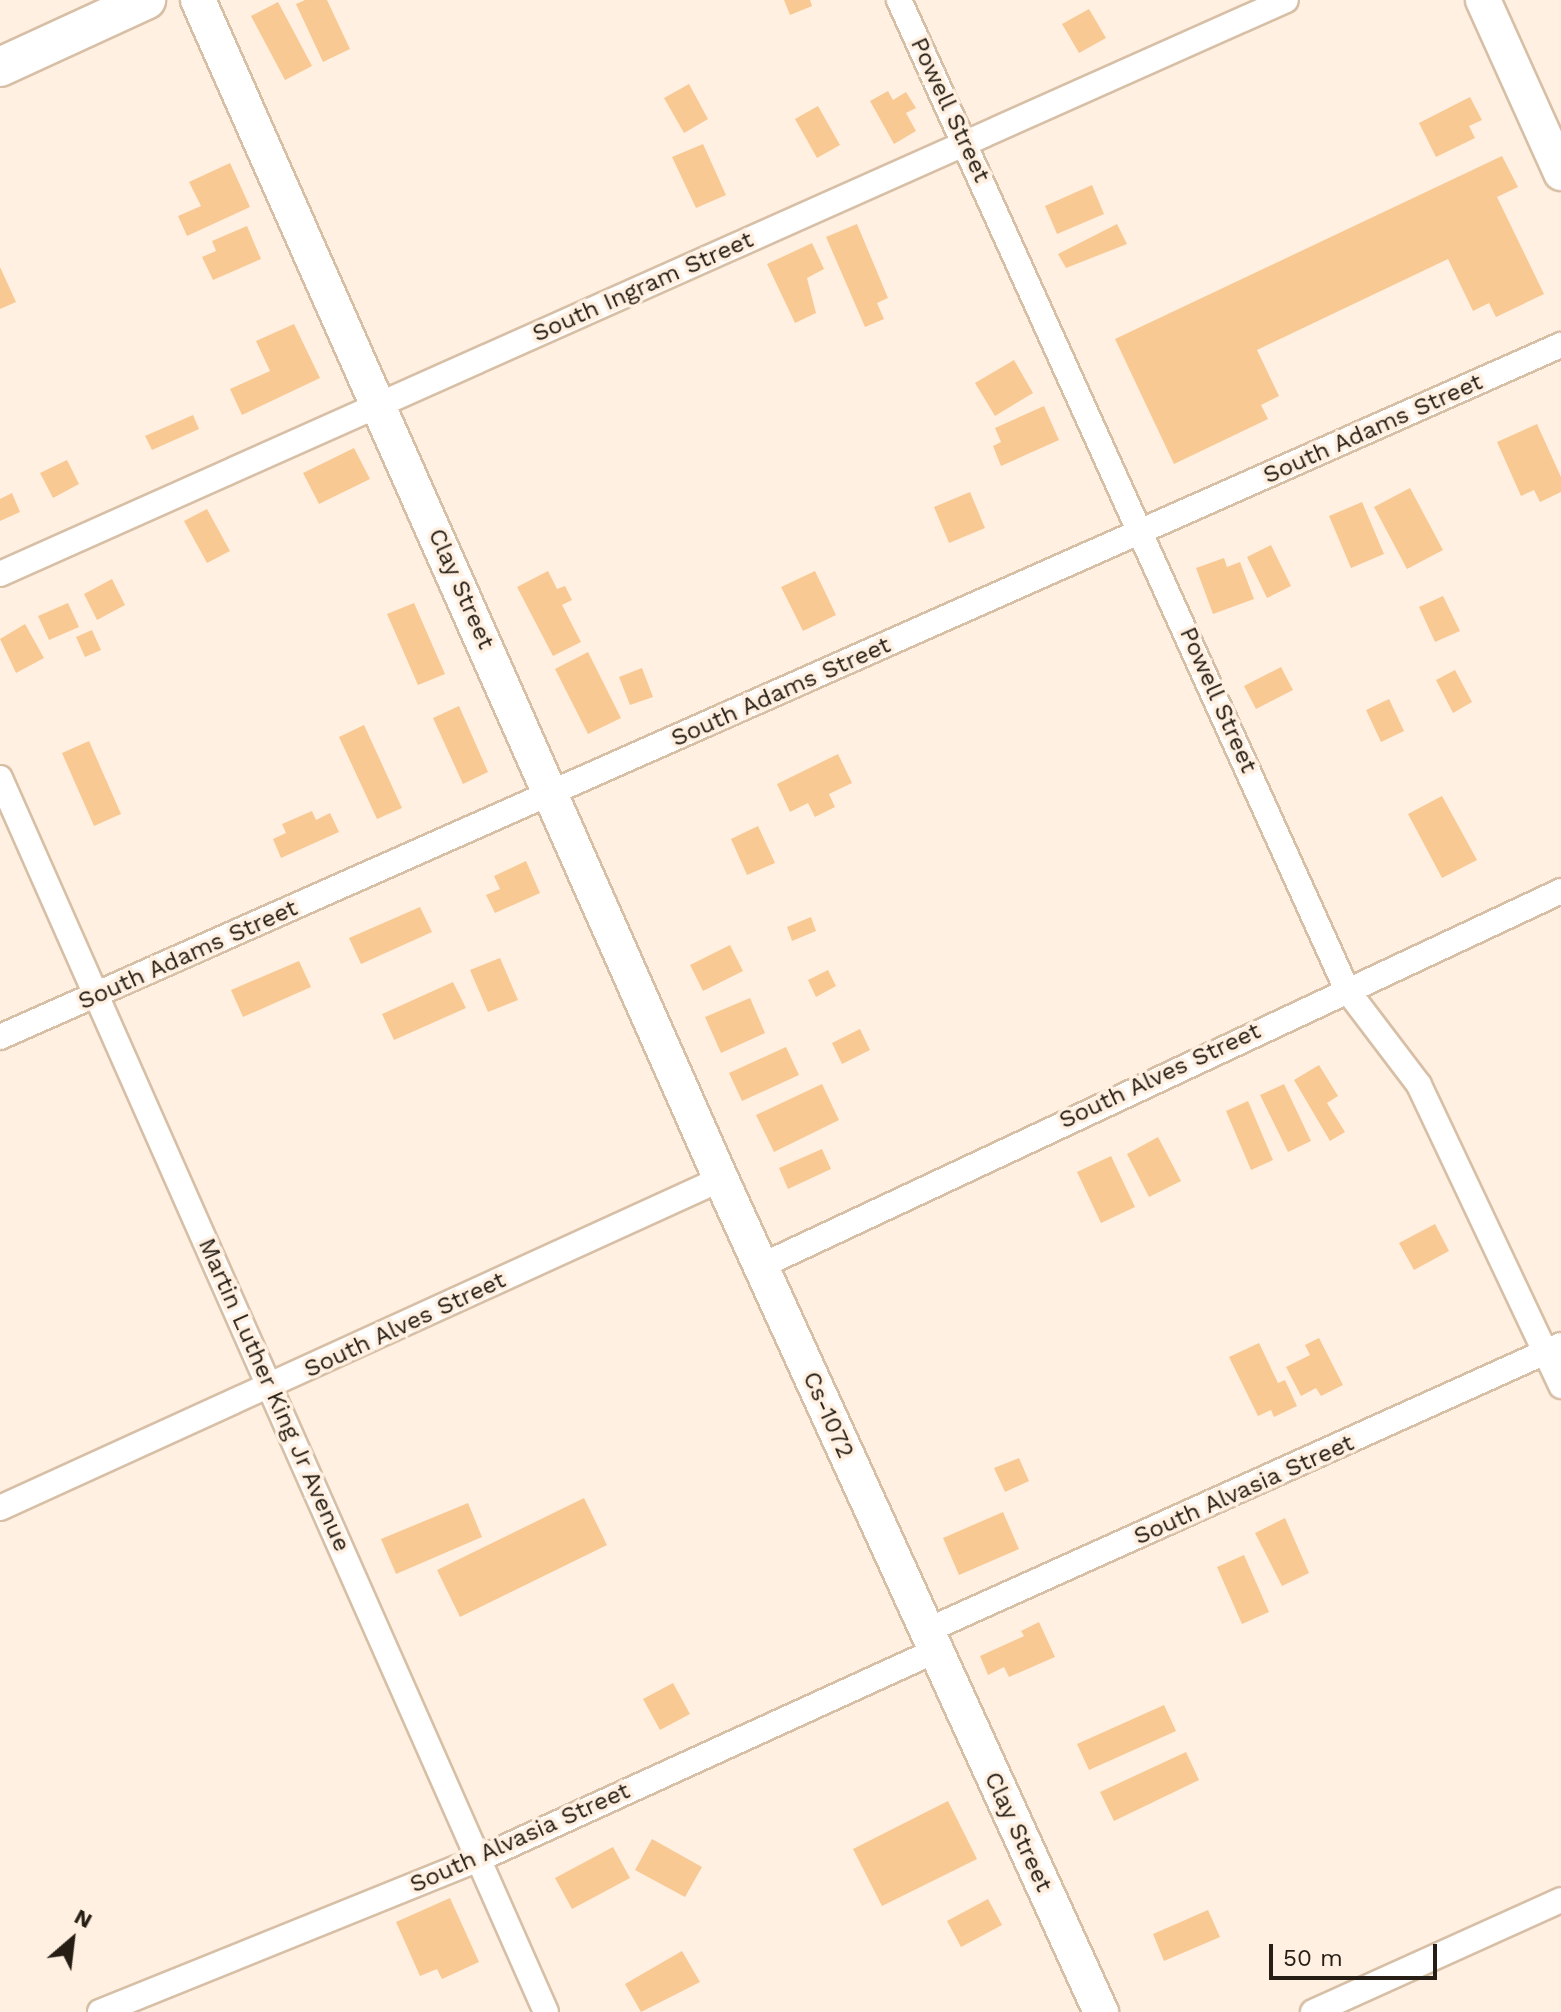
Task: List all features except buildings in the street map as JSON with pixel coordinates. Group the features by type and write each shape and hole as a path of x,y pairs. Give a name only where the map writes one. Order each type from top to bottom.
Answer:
{"main road":[{"path":"0,67 146,0"}],"street":[{"name":"Clay Street","path":"198,0 721,1179"},
{"name":"Powell Street","path":"899,0 1143,530 1347,990 1419,1085 1553,1349 1561,1386"},
{"name":"South Ingram Street","path":"0,574 1286,0"},
{"path":"1483,0 1561,173"},
{"name":"South Adams Street","path":"0,1037 552,795 1561,345"},
{"name":"Martin Luther King Jr Avenue","path":"0,778 546,2012"},
{"name":"South Alves Street","path":"761,1266 1561,891"},
{"name":"South Alves Street","path":"0,1508 721,1179"},
{"name":"Cs-1072","path":"721,1179 931,1641"},
{"name":"South Alvasia Street","path":"100,2012 477,1860 931,1641 1553,1349"},
{"name":"Clay Street","path":"931,1641 1101,2012"},
{"path":"1313,2012 1561,1900"}]}
